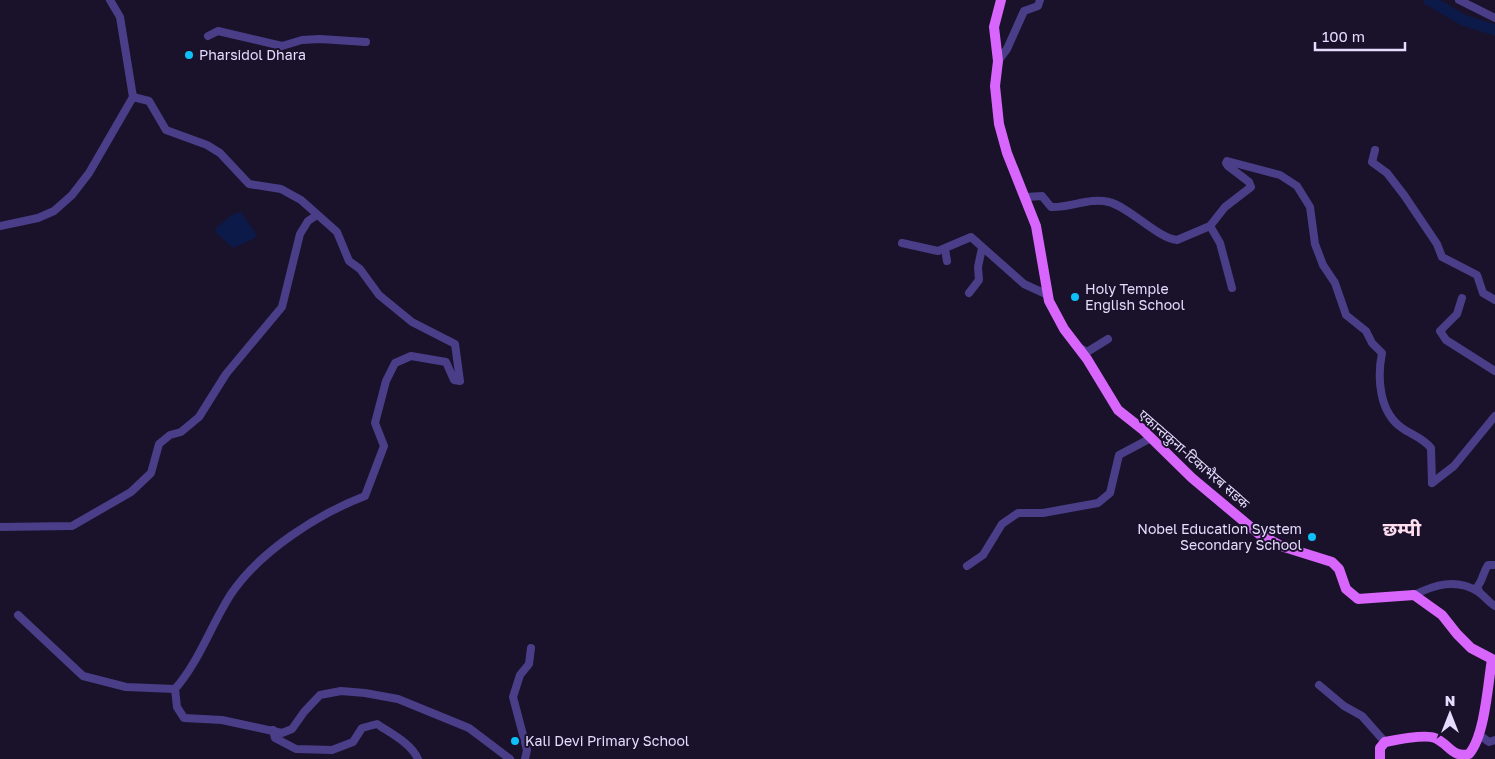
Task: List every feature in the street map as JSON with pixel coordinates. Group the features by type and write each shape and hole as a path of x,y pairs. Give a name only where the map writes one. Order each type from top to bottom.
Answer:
{"main road":[{"name":"एकान्तकुना-टिकाभैरब सडक","path":"1002,0 994,27 998,61 995,86 999,124 1007,153 1036,226 1048,295 1074,344 1087,359 1118,410 1151,438 1192,478 1259,534 1281,546 1336,564 1346,589 1358,599 1414,595"},
{"path":"1380,759 1380,748 1385,742 1432,737 1463,757 1474,748 1494,658 1471,648 1456,634 1442,616 1414,595"}],"street":[{"path":"0,226 38,218 54,211 72,195 89,173 133,97 120,17 110,0"},
{"path":"998,61 1007,49 1024,12 1038,6 1040,0"},
{"path":"1459,0 1495,18"},
{"path":"208,36 218,31 282,46 302,40 320,39 366,42"},
{"path":"18,615 83,676 126,687 174,689 187,675 232,592 255,567 290,536 336,507 365,496 384,446 375,423 386,381 395,363 411,356 446,362 454,380 460,381 455,344 412,322 379,295 360,269 349,261 338,232 301,200 281,189 249,184 220,153 207,145 166,130 148,101 133,97"},
{"path":"1375,150 1372,162 1387,173 1404,195 1437,244 1442,257 1478,274 1483,293 1495,300"},
{"path":"1026,197 1042,196 1051,207 1061,208 1094,200 1110,202 1174,240 1181,240 1210,226 1225,208 1251,186 1249,182 1228,166 1227,161 1230,160 1280,174 1297,186 1310,207 1315,244 1323,265 1336,283 1346,315 1366,331 1372,343 1382,353 1380,380 1384,408 1400,427 1425,441 1431,448 1432,483 1454,466 1495,416"},
{"path":"0,527 72,526 130,492 151,473 159,444 170,435 181,432 199,417 226,374 282,307 300,234 308,221 317,214"},
{"path":"1210,226 1220,243 1232,288"},
{"path":"902,243 936,251 971,237 1024,284 1048,295"},
{"path":"969,292 979,280 978,267 982,248"},
{"path":"945,249 947,261"},
{"path":"1462,298 1457,314 1442,327 1441,334 1446,340 1495,371"},
{"path":"1074,344 1086,352 1108,339"},
{"path":"967,566 983,555 1002,524 1018,513 1043,514 1098,503 1110,493 1119,456 1151,438"},
{"path":"1480,593 1477,588 1484,578 1486,568 1488,565 1495,565"},
{"path":"1414,595 1429,588 1448,583 1466,586 1480,593 1495,606"},
{"path":"526,759 526,750 512,697 520,674 529,664 531,648"},
{"path":"1319,685 1344,706 1362,716 1385,742"},
{"path":"174,689 177,707 184,718 222,720 282,733 292,729 320,695 341,691 365,692 398,699 470,728 510,759"},
{"path":"273,730 275,738 296,748 332,750 353,742 362,728 376,724 400,740 416,754 418,759"},
{"path":"1478,734 1489,742 1495,740"}],"water":[{"path":"241,212 256,234 255,238 233,248 215,232 216,228 232,215"}],"waterway":[{"path":"1429,0 1463,20 1495,30"}],"place":[{"name":"Pharsidol Dhara","path":"189,55"},
{"name":"Holy Temple English School","path":"1075,297"},
{"name":"Nobel Education System Secondary School","path":"1312,537"},
{"name":"Kali Devi Primary School","path":"515,741"}],"district":[{"name":"छम्पी","path":"1402,529"}]}
